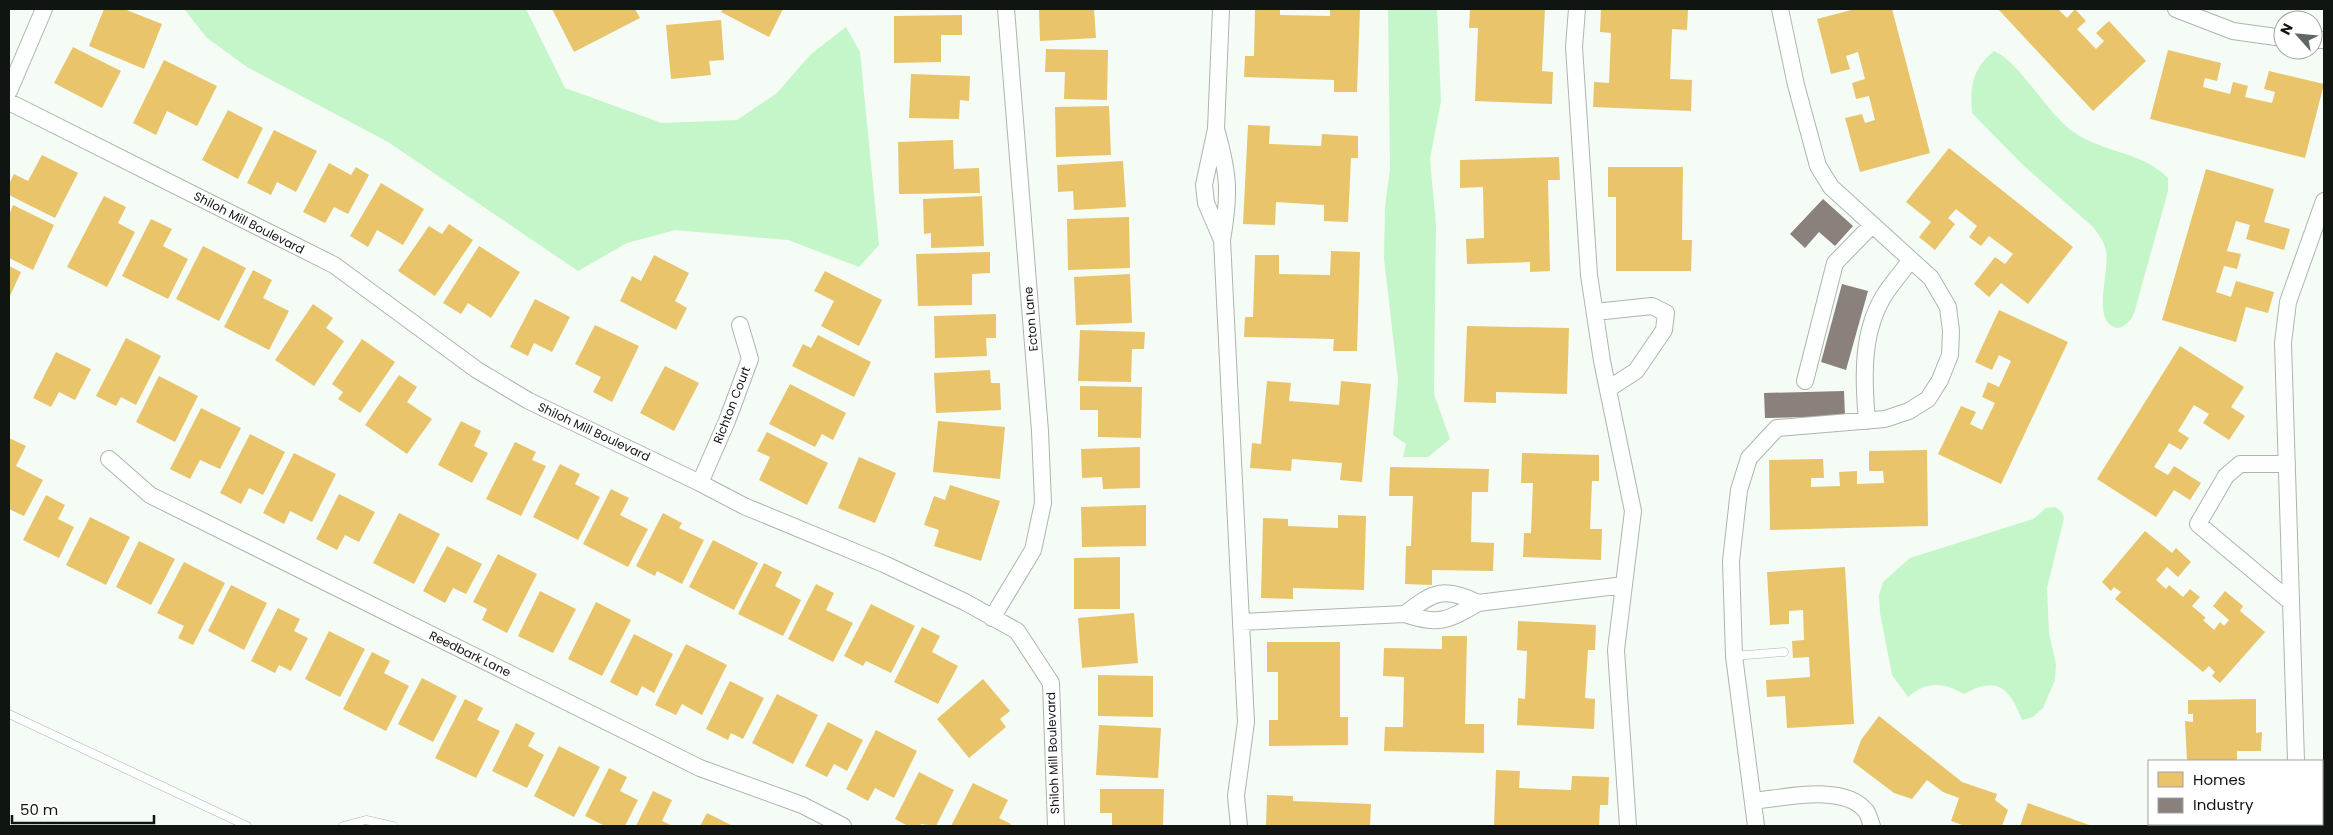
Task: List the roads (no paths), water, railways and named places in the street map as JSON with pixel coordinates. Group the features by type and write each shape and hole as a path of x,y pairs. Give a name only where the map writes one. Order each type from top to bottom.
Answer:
{"street":[{"path":"9,91 44,9"},
{"name":"Ecton Lane","path":"992,618 1033,550 1043,503 1040,431 1006,9"},
{"path":"1221,9 1216,129 1204,185 1206,203 1222,240"},
{"path":"1577,9 1574,47 1589,275 1608,389 1634,511 1616,650 1628,826"},
{"path":"1756,826 1734,656 1731,561 1740,490 1748,458 1777,428 1885,419 1909,411 1928,399 1940,380 1950,355 1951,332 1948,307 1930,278 1831,187 1818,166 1796,85 1780,9"},
{"path":"2176,9 2233,31 2273,37"},
{"name":"Shiloh Mill Boulevard","path":"9,102 334,265 477,370 528,402 700,483 744,506 884,564 965,602 1017,631 1051,683 1056,826"},
{"path":"1216,129 1226,166 1228,202 1222,240 1246,722 1236,796 1239,826"},
{"path":"2296,760 2283,343 2288,302 2324,201"},
{"path":"1805,381 1835,264 1872,225"},
{"path":"1867,421 1863,373 1867,343 1874,317 1886,292 1911,260"},
{"path":"1595,312 1652,306 1666,313 1664,330 1636,371 1608,389"},
{"name":"Richton Court","path":"700,483 727,422 750,359 740,325"},
{"name":"Reedbark Lane","path":"109,459 150,495 700,768 802,805 844,826"},
{"path":"2287,464 2240,464 2226,476 2198,524 2290,602"},
{"path":"1241,622 1404,614 1425,622 1440,621 1459,615 1478,603 1624,585"},
{"path":"1404,614 1425,598 1444,592 1460,594 1478,603"},
{"path":"1753,802 1830,793 1853,802 1867,812 1872,826"}],"lane":[{"path":"1734,656 1784,652"},
{"path":"9,714 247,826"},
{"path":"343,826 366,820 393,826"}]}
